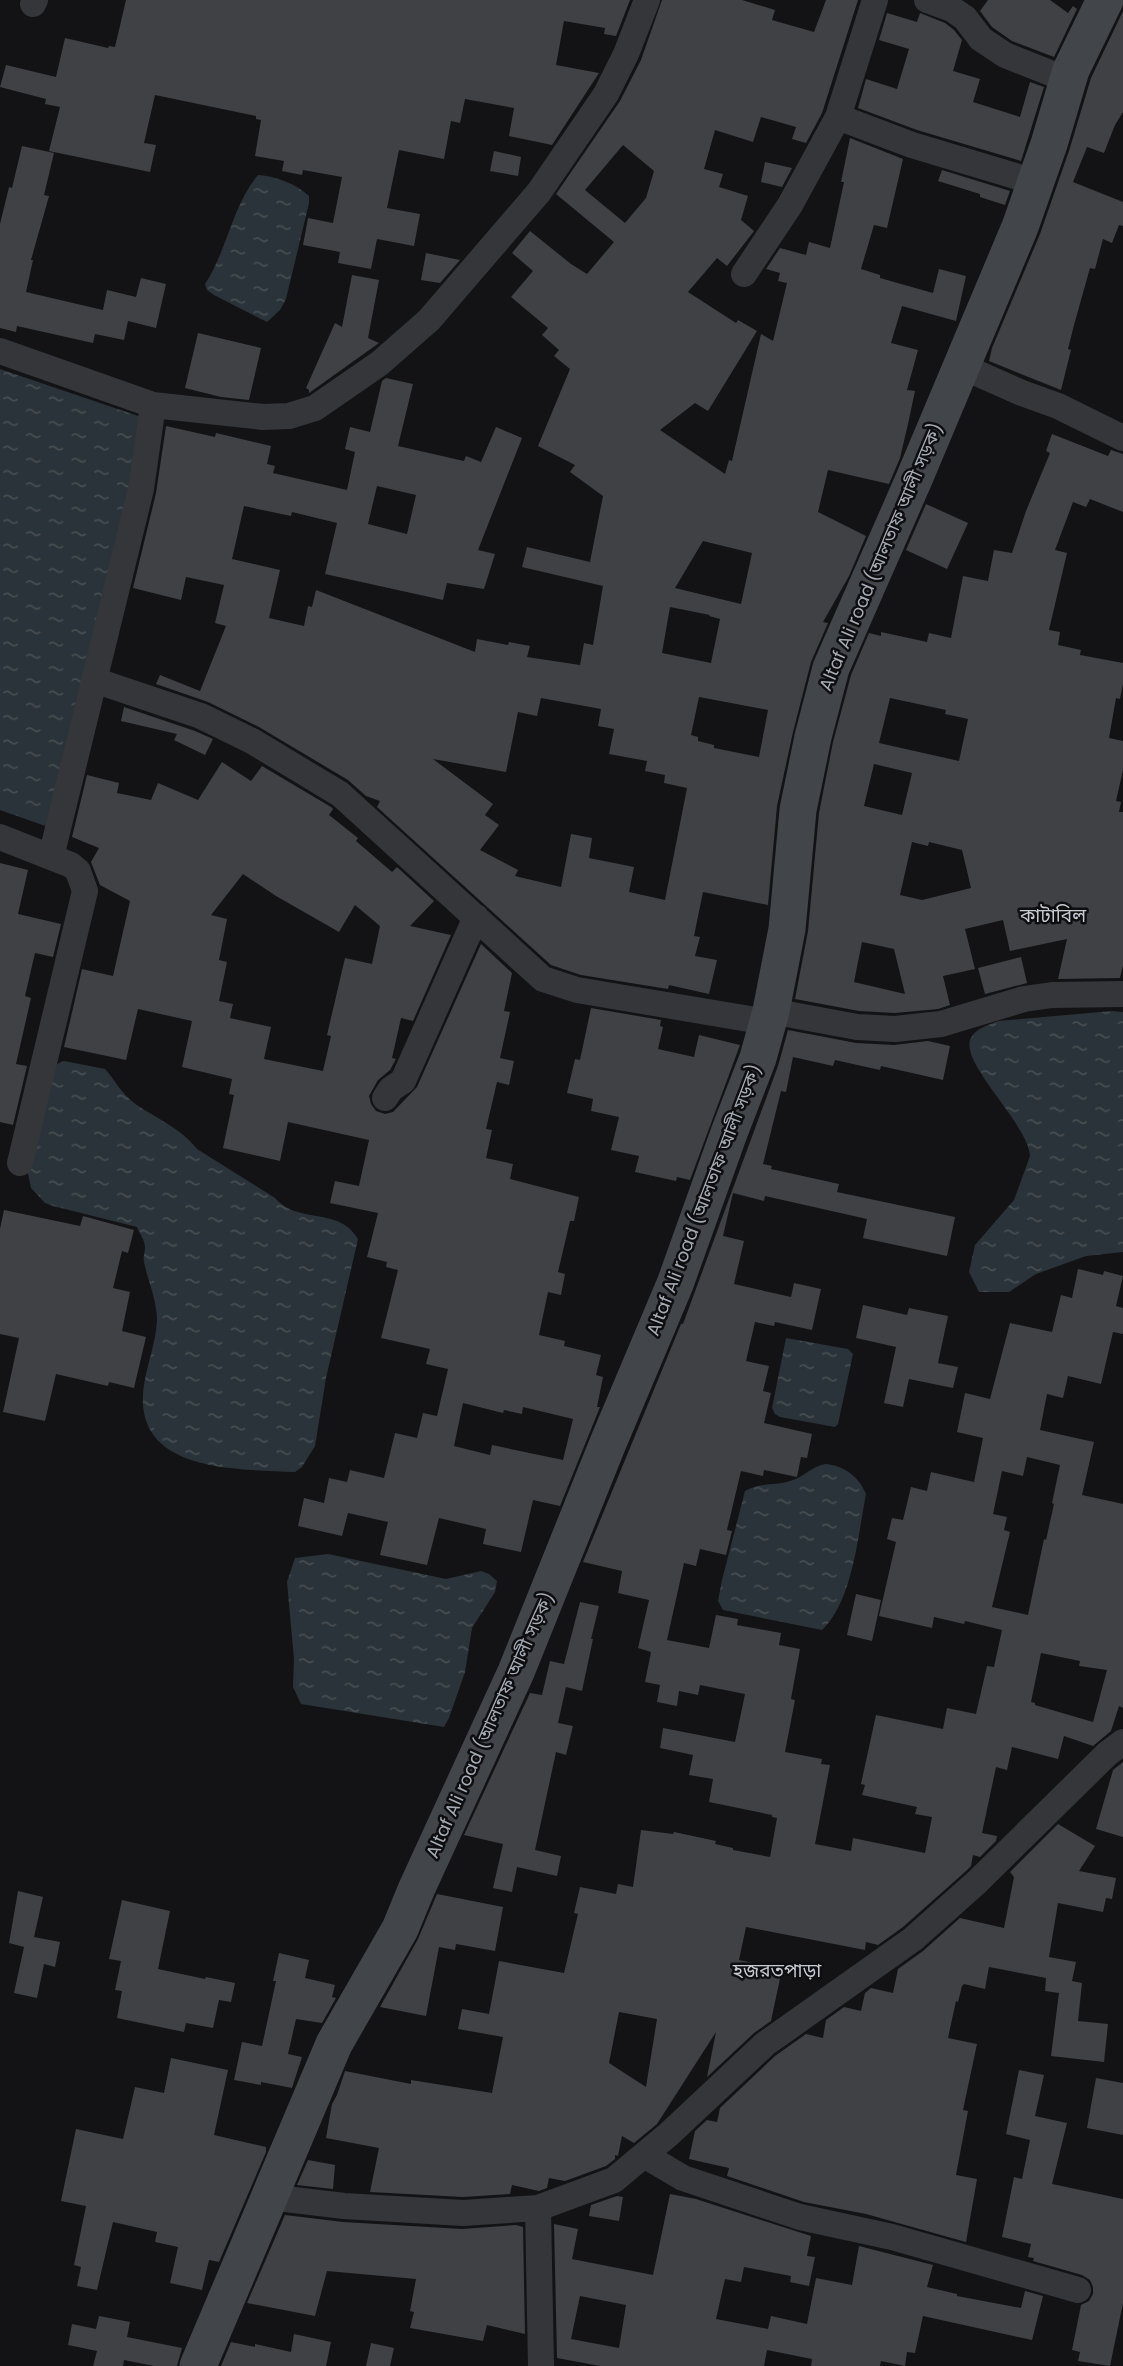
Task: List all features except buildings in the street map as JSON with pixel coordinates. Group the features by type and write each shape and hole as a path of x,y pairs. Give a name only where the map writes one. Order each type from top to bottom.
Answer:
{"main road":[{"name":"Altaf Ali road (আলতাফ আলী সড়ক)","path":"198,2366 334,2044 400,1929 516,1672 608,1443 668,1304 758,1058 769,1017 787,929 798,810 831,668 1020,227 1068,80 1105,0"}],"street":[{"path":"0,351 153,405 263,417 289,416 314,408 380,363 429,320 539,192 606,94 626,54 647,0"},
{"path":"744,274 790,205 838,117 875,0"},
{"path":"927,0 952,9 965,18 981,39 1005,55 1068,80"},
{"path":"838,117 912,145 1035,182"},
{"path":"961,366 1058,406 1123,438"},
{"path":"51,857 141,489 153,405"},
{"path":"94,680 201,716 252,741 340,794 543,979 557,985 769,1017 895,1029 941,1024 1024,999 1052,995 1123,994"},
{"path":"0,837 71,865 78,871 85,891 20,1163"},
{"path":"386,1098 391,1088 403,1081 476,917"},
{"path":"269,2197 463,2213 538,2208 614,2180 765,2045 913,1939 977,1882 1107,1754 1123,1742"},
{"path":"644,2155 683,2178 800,2217 892,2237 1078,2291"},
{"path":"538,2208 541,2366"}],"water":[{"path":"258,175 285,181 309,196 286,299 280,310 267,322 214,295 207,290 205,284 242,200"},
{"path":"0,369 147,419 54,829 0,810"},
{"path":"1123,1012 1123,1252 1086,1256 1036,1274 1009,1292 979,1292 969,1272 975,1245 1014,1200 1030,1156 1018,1127 974,1062 970,1049 971,1038 979,1029 998,1021"},
{"path":"64,1061 105,1069 129,1099 176,1129 197,1149 284,1206 340,1222 358,1239 326,1378 315,1446 302,1467 295,1472 227,1468 202,1463 180,1456 162,1444 149,1428 143,1394 157,1313 144,1262 145,1247 142,1237 137,1227 45,1203 31,1188 27,1169 55,1065"},
{"path":"786,1338 848,1349 853,1354 838,1424 835,1427 775,1414 772,1408"},
{"path":"826,1464 850,1473 866,1494 853,1566 841,1602 832,1617 822,1630 723,1610 718,1601 745,1491 756,1486 790,1481"},
{"path":"328,1554 446,1579 481,1571 497,1581 495,1592 472,1628 465,1672 444,1727 301,1704 293,1687 294,1659 287,1582 295,1558"}],"district":[{"name":"কাটাবিল","path":"1053,915"},
{"name":"হজরতপাড়া","path":"777,1970"}]}
